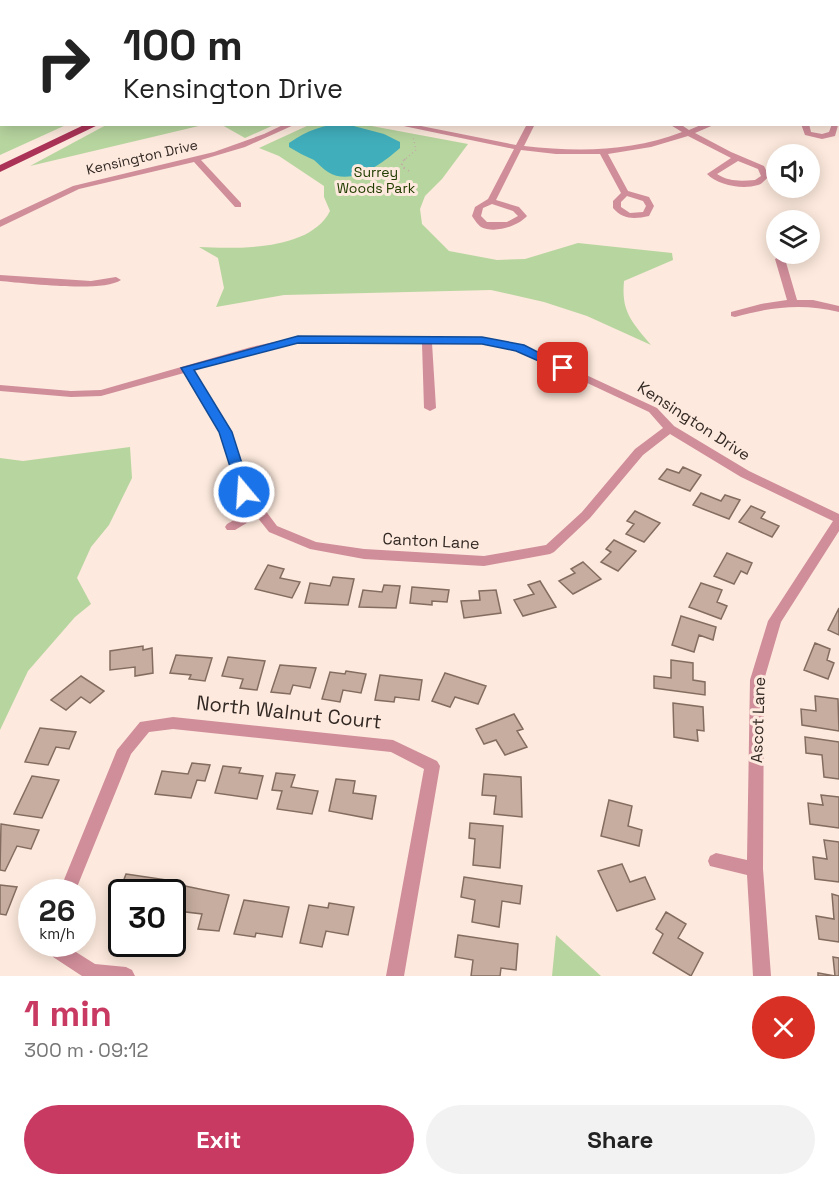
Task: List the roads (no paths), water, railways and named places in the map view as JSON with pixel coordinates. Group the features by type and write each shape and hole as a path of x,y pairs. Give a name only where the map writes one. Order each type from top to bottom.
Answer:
{"main road":[{"path":"0,159 71,126"},
{"path":"0,169 91,126"}],"street":[{"name":"Kensington Drive","path":"0,224 85,184 198,161 267,137 288,126"},
{"path":"407,126 520,148 603,152 651,145 706,126"},
{"path":"491,201 516,209 523,216 517,222 502,227 484,225 476,216 479,207 491,201 530,126"},
{"path":"676,126 686,133 761,168 765,176 757,183 736,183 719,181 711,174 737,158"},
{"path":"806,126 808,133 822,136 832,134 835,126"},
{"path":"603,152 624,193"},
{"path":"198,161 238,205"},
{"path":"781,264 792,301"},
{"path":"0,278 91,284 116,280"},
{"path":"735,314 754,307 792,301 839,309"},
{"name":"Kensington Drive","path":"0,388 71,394 101,393 298,340 482,340 520,348 645,406 670,429 745,474 839,520"},
{"path":"427,341 430,408"},
{"name":"Canton Lane","path":"187,368 225,432 244,492 273,529 314,546 363,554 484,561 550,549 586,515 639,452 670,429"},
{"path":"231,527 259,511"},
{"name":"Ascot Lane","path":"762,976 755,869 757,680 775,621 839,520"},
{"name":"North Walnut Court","path":"73,879 124,750 146,726 173,723 393,746 432,766 395,976"},
{"path":"716,861 755,869"},
{"path":"68,957 92,972 126,976"}],"water":[{"path":"354,126 384,134 400,142 400,148 367,171 347,177 337,176 328,172 314,160 289,147 289,143 310,131 323,127"}],"park label":[{"name":"Surrey Woods Park","path":"376,180"}]}
